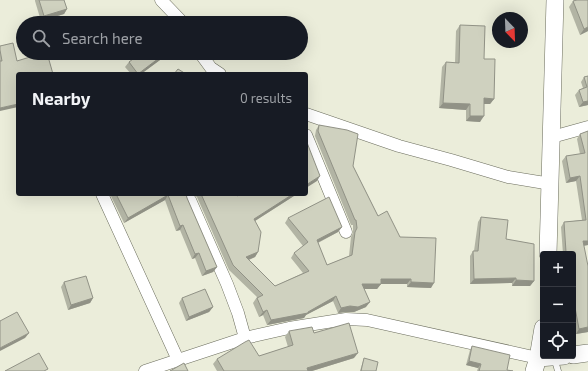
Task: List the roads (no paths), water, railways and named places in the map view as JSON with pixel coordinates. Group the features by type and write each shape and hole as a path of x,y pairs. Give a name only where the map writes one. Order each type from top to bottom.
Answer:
{"main road":[{"path":"548,251 555,0"},
{"path":"576,355 588,353"}],"street":[{"path":"161,0 176,16"},
{"path":"205,60 211,68 217,72"},
{"path":"308,115 399,146 508,177 551,184"},
{"path":"552,137 588,127"},
{"path":"308,140 346,232"},
{"path":"103,196 178,360"},
{"path":"190,200 227,284 238,312 245,338"},
{"path":"145,371 245,338 289,328 346,319 366,320 550,363"}]}
